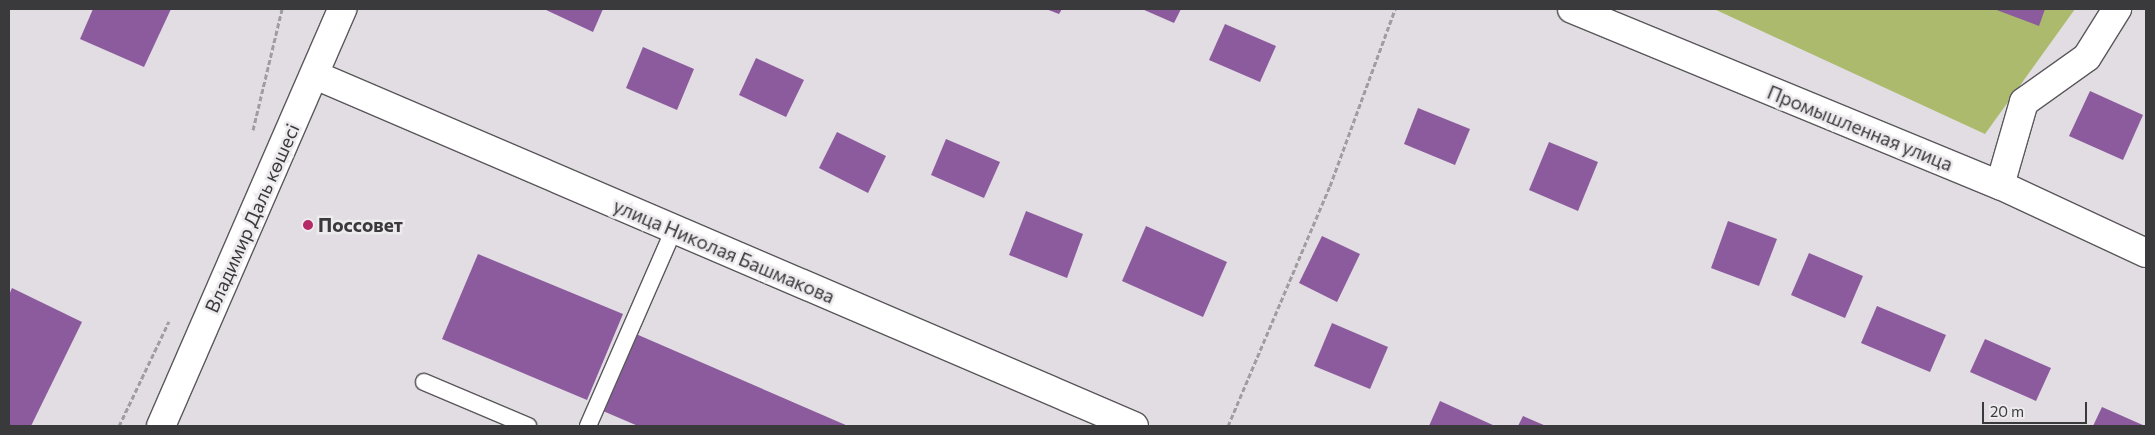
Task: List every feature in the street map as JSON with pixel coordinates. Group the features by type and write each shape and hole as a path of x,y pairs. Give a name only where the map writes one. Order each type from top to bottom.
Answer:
{"street":[{"name":"Владимир Даль көшесі","path":"161,426 315,75 342,9"},
{"name":"Промышленная улица","path":"1572,9 2000,185 2146,253"},
{"path":"2000,185 2024,102 2087,56 2117,9"},
{"name":"улица Николая Башмакова","path":"315,75 1134,426"}],"lane":[{"path":"588,426 674,229"},
{"path":"424,382 528,426"}],"path":[{"path":"251,137 282,9"},
{"path":"1228,426 1330,186 1395,9"},
{"path":"119,426 172,314"}],"green space":[{"path":"1714,9 2075,9 1985,134"}],"building":[{"path":"93,9 171,9 144,67 80,39"},
{"path":"544,9 603,9 593,32"},
{"path":"1046,9 1062,9 1059,14"},
{"path":"1142,9 1181,9 1174,23"},
{"path":"1994,9 2045,9 2039,26"},
{"path":"1225,24 1276,46 1260,82 1209,60"},
{"path":"643,47 694,69 677,110 626,88"},
{"path":"756,58 804,80 786,117 739,95"},
{"path":"2090,91 2143,115 2123,160 2069,136"},
{"path":"1418,108 1470,129 1455,165 1404,144"},
{"path":"837,132 886,156 868,193 819,168"},
{"path":"946,139 1000,162 984,198 931,175"},
{"path":"1549,142 1598,162 1578,211 1529,190"},
{"path":"1026,211 1083,234 1067,278 1009,255"},
{"path":"1728,221 1777,239 1759,286 1711,268"},
{"path":"1146,226 1227,262 1203,317 1122,281"},
{"path":"1322,236 1360,254 1337,302 1299,283"},
{"path":"1809,253 1863,276 1845,318 1791,295"},
{"path":"478,254 623,314 587,400 442,339"},
{"path":"12,288 82,322 31,426 9,426 9,295"},
{"path":"1877,306 1946,335 1930,372 1861,343"},
{"path":"1332,323 1388,347 1370,389 1314,366"},
{"path":"636,334 848,426 638,426 603,411"},
{"path":"1985,339 2051,368 2036,401 1970,372"},
{"path":"1440,401 1495,426 1429,426"},
{"path":"2102,407 2145,426 2093,426"},
{"path":"1523,416 1546,426 1518,426"}],"place":[{"name":"Поссовет","path":"308,225"}]}
